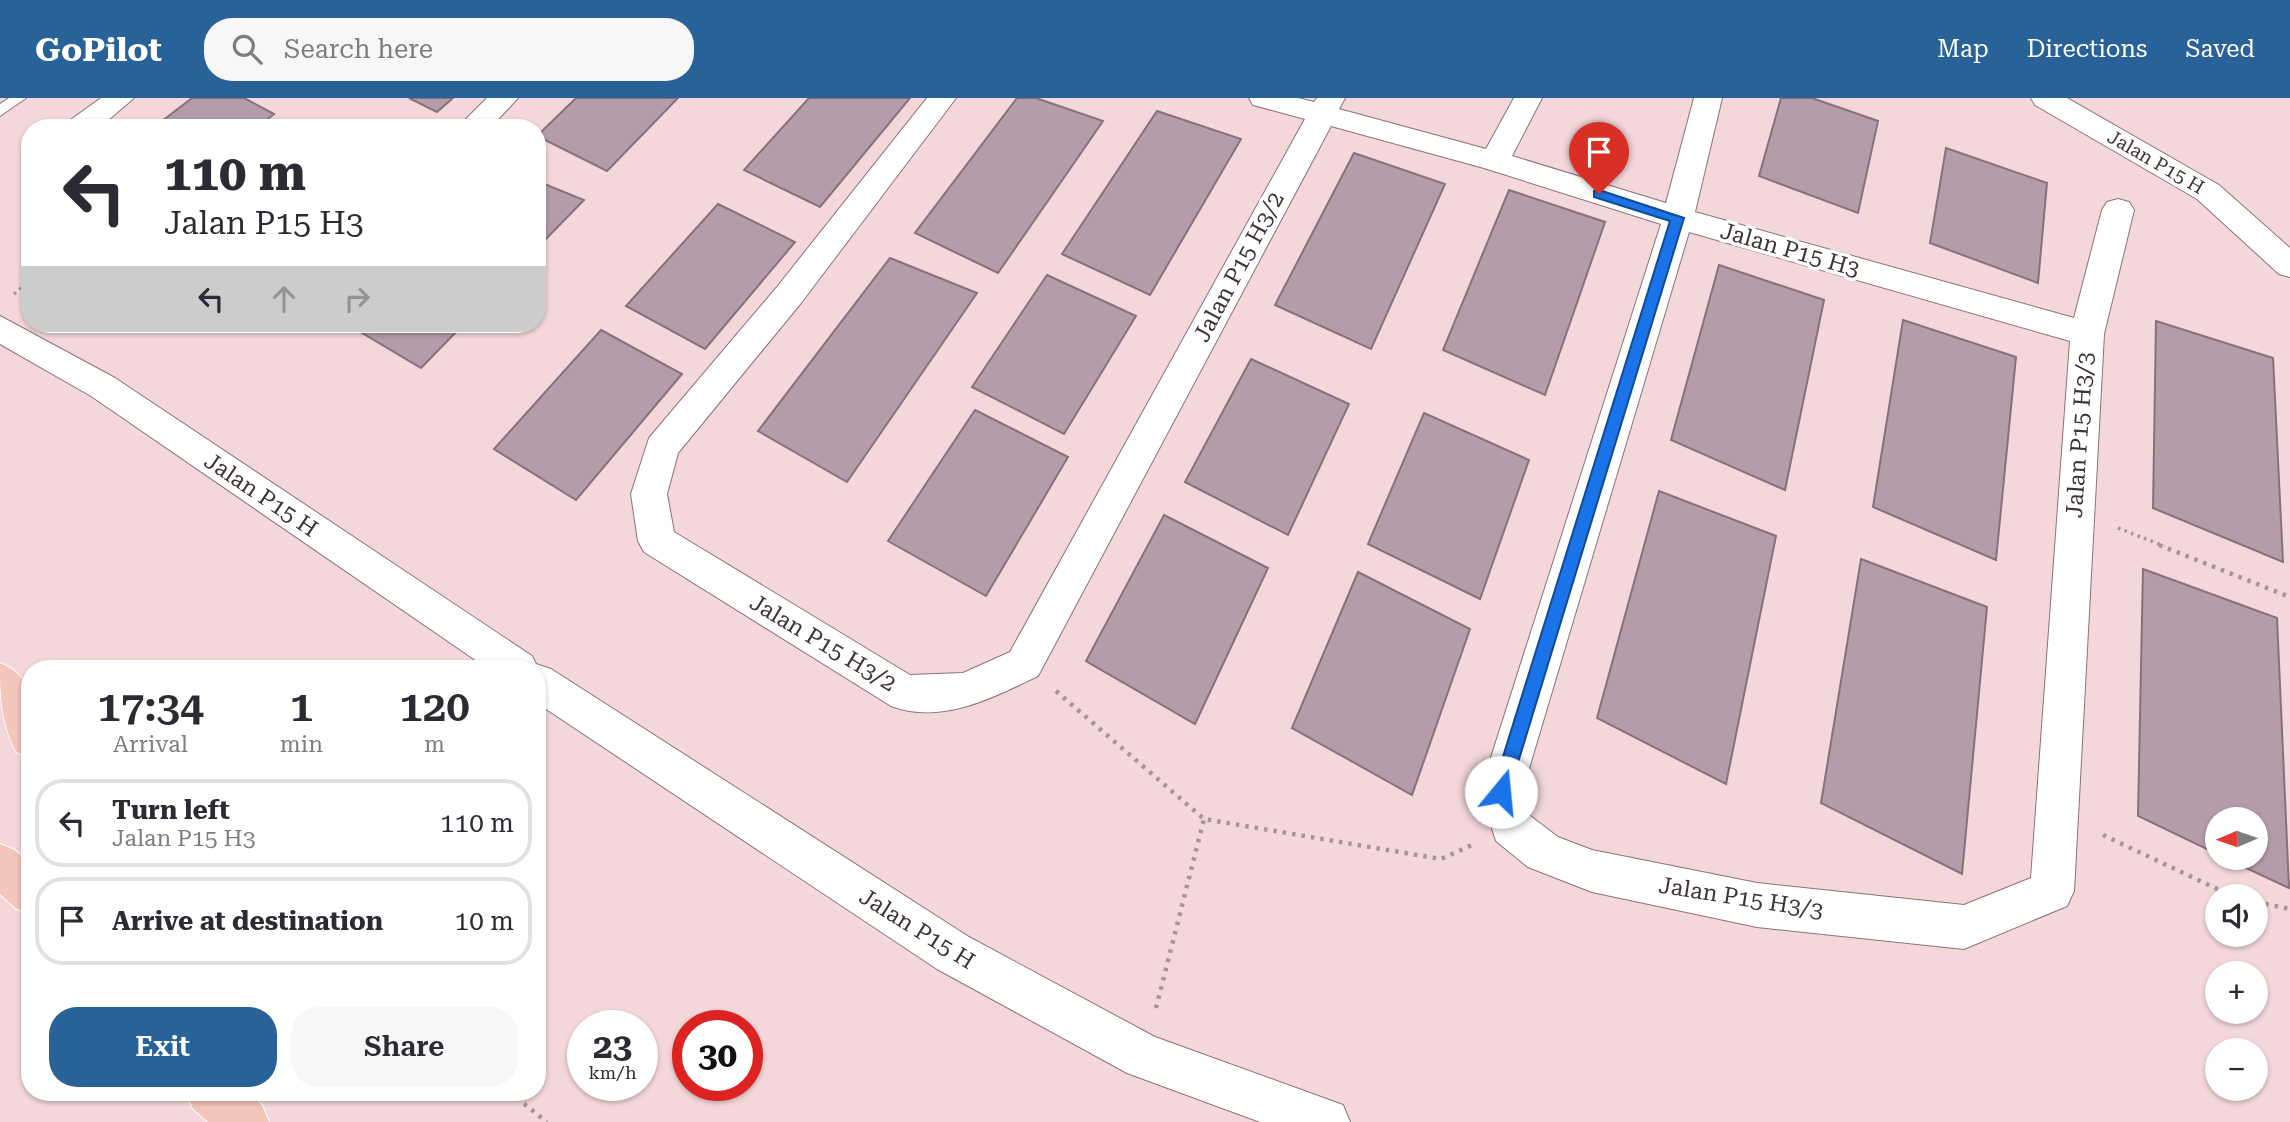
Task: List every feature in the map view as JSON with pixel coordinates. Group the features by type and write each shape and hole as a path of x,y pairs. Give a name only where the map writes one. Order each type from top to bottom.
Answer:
{"main road":[{"path":"0,681 21,709"},
{"path":"0,864 21,884"},
{"path":"216,1101 233,1122"},
{"path":"219,1101 245,1122"}],"street":[{"path":"91,119 120,98"},
{"path":"482,119 504,98"},
{"name":"Jalan P15 H3/2","path":"942,98 789,295 662,448 649,494 657,541 905,693 966,691 1024,664 1326,106"},
{"name":"Jalan P15 H3","path":"1263,98 1326,106 1482,158 1678,218 2087,334"},
{"path":"1482,158 1500,98"},
{"path":"1482,158 1528,98"},
{"path":"1511,827 1501,792 1678,218 1708,98"},
{"name":"Jalan P15 H","path":"2045,98 2208,192 2290,266"},
{"name":"Jalan P15 H3/3","path":"1511,827 1543,852 1591,871 1757,905 1964,928 2052,891 2087,334 2118,210"},
{"name":"Jalan P15 H","path":"0,328 103,387 506,660"},
{"name":"Jalan P15 H","path":"546,687 953,953 1144,1056 1326,1122"}],"lane":[{"path":"0,111 19,98"}],"path":[{"path":"2075,511 2290,597"},
{"path":"1024,664 1204,819 1441,859 1511,827"},
{"path":"2057,813 2207,884"},
{"path":"1144,1056 1204,819"},
{"path":"2268,904 2290,909"},
{"path":"520,1101 547,1122"}],"building":[{"path":"192,98 244,98 274,114 268,119 165,119"},
{"path":"409,98 453,98 437,112"},
{"path":"576,98 678,98 607,171 546,140 546,127"},
{"path":"809,98 910,98 820,207 744,170"},
{"path":"1017,98 1036,98 1103,121 998,273 915,233"},
{"path":"1781,98 1812,98 1878,121 1858,213 1759,176"},
{"path":"1157,111 1241,139 1150,295 1062,254"},
{"path":"1946,148 2047,183 2038,283 1930,243"},
{"path":"1354,153 1445,184 1371,349 1275,305"},
{"path":"546,185 584,200 546,239"},
{"path":"1509,190 1605,222 1545,395 1443,350"},
{"path":"718,204 795,242 705,349 626,306"},
{"path":"890,258 977,293 847,482 758,431"},
{"path":"1719,265 1824,300 1785,490 1671,440"},
{"path":"1047,275 1136,316 1064,434 972,387"},
{"path":"1903,320 2016,357 1996,560 1873,507"},
{"path":"2156,321 2273,358 2283,562 2153,508"},
{"path":"601,330 682,374 576,500 494,449"},
{"path":"362,333 455,333 421,368"},
{"path":"1251,359 1349,404 1288,535 1185,482"},
{"path":"975,410 1068,457 986,596 888,541"},
{"path":"1424,413 1529,460 1480,599 1368,544"},
{"path":"1659,491 1776,536 1726,784 1597,718"},
{"path":"1164,515 1268,568 1195,724 1086,661"},
{"path":"1861,559 1987,607 1962,874 1821,803"},
{"path":"2143,569 2277,618 2289,888 2251,870 2268,870 2268,807 2205,807 2205,848 2138,816"},
{"path":"1358,572 1470,629 1412,795 1292,728"}],"route":[{"path":"1501,792 1678,218 1599,194"}]}
